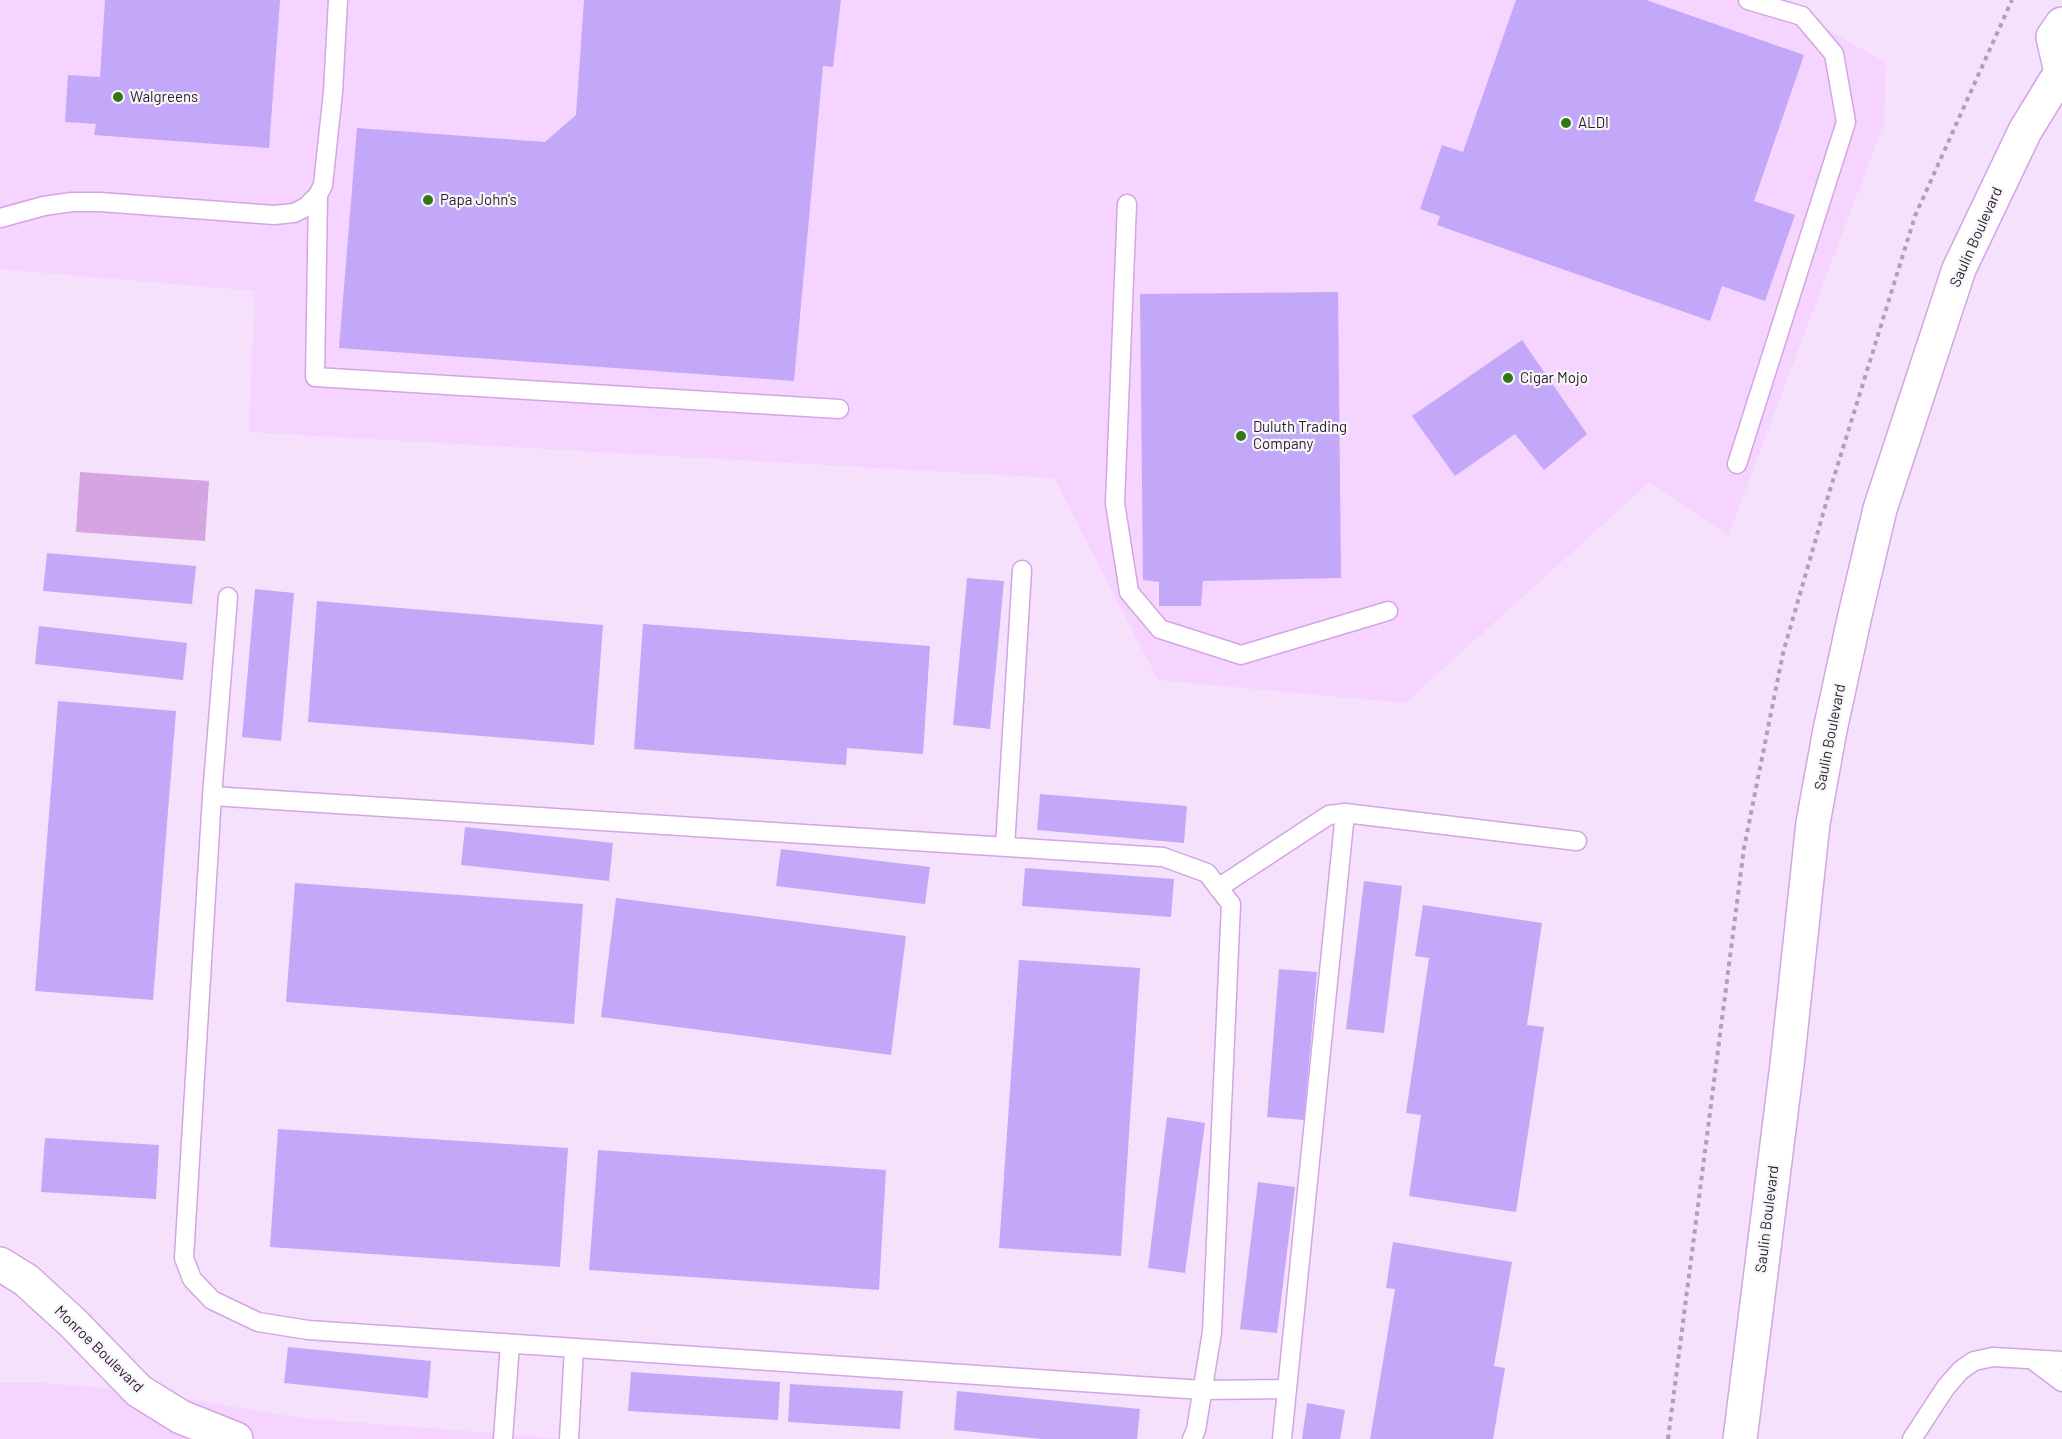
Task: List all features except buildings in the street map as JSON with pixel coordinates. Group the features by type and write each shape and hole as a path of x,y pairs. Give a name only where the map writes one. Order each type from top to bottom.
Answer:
{"street":[{"name":"Saulin Boulevard","path":"1740,1439 1787,1065 1813,824 1857,604 1880,509 1959,269 2025,131 2061,72 2053,37 2062,24"},
{"name":"Monroe Boulevard","path":"0,1264 26,1280 73,1323 139,1391 181,1417 236,1439"}],"lane":[{"path":"0,218 44,206 72,202 274,215 294,213 306,207 318,195 323,185 333,92 338,0"},
{"path":"1737,464 1846,122 1834,54 1802,16 1748,0"},
{"path":"318,195 315,377 839,409"},
{"path":"1127,204 1115,503 1129,592 1160,629 1241,655 1388,611"},
{"path":"1005,847 1022,570"},
{"path":"228,597 212,796 184,1258 192,1279 212,1300 258,1322 308,1330 1203,1389 1287,1389"},
{"path":"212,796 1163,857 1207,873 1231,904 1212,1332 1192,1439"},
{"path":"1218,888 1329,815 1345,813 1577,841"},
{"path":"1282,1439 1345,813"},
{"path":"503,1439 510,1344"},
{"path":"569,1439 574,1348"},
{"path":"1912,1439 1946,1387 1961,1370 1974,1360 1993,1358 2062,1361"},
{"path":"2034,1360 2062,1382"}],"shaded area":[{"path":"0,0 1775,0 1886,63 1884,123 1728,536 1650,482 1405,703 1158,680 1054,478 249,432 255,291 0,269"},
{"path":"80,472 209,481 205,541 76,532"},
{"path":"0,1383 43,1383 139,1391 301,1418 566,1439 0,1439"}],"place":[{"name":"Walgreens","path":"118,97"},
{"name":"ALDI","path":"1566,123"},
{"name":"Papa John's","path":"428,200"},
{"name":"Cigar Mojo","path":"1508,378"},
{"name":"Duluth Trading Company","path":"1241,436"}]}
